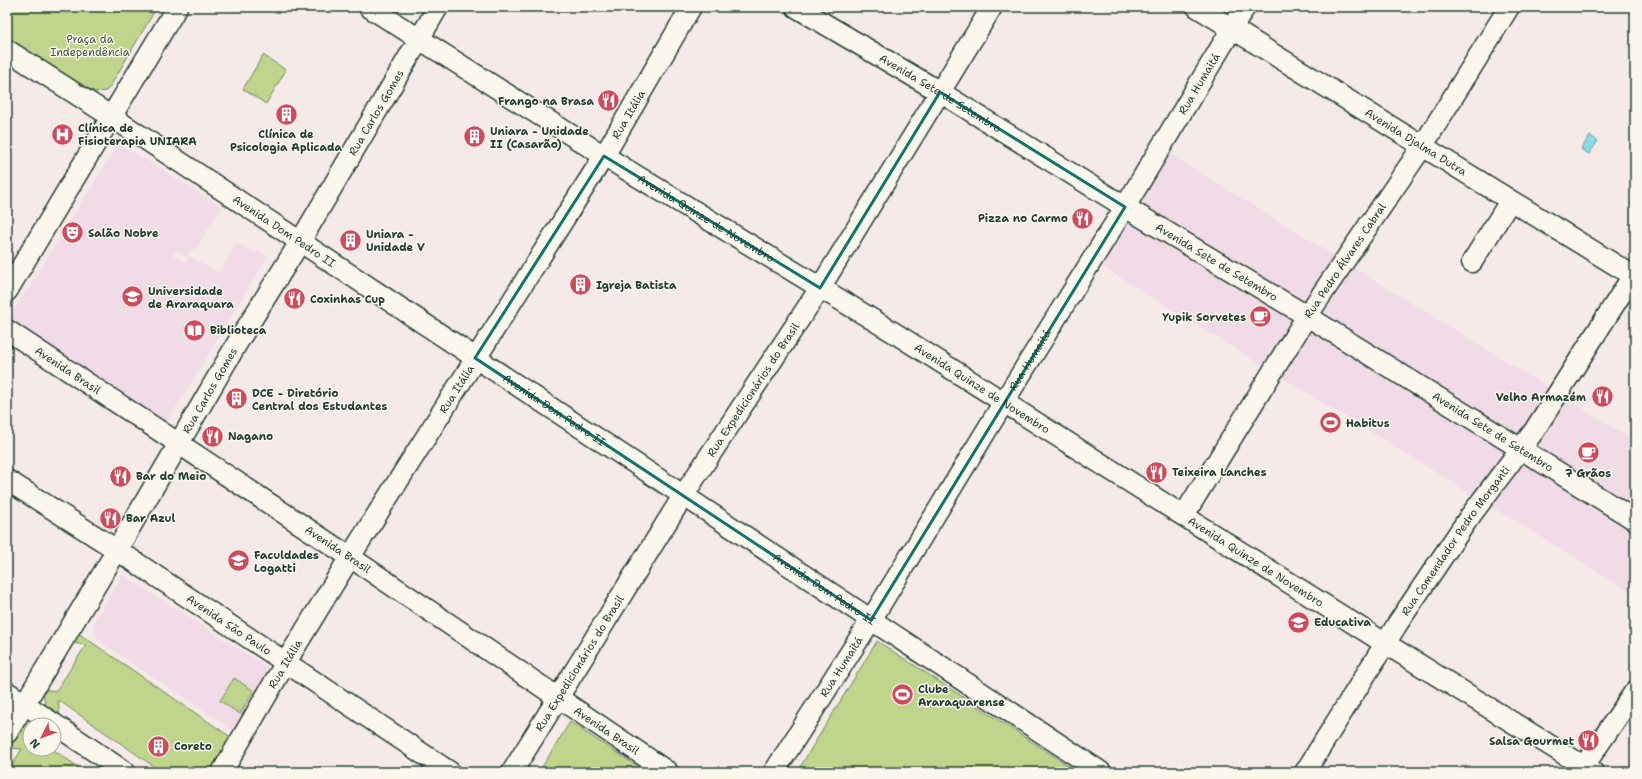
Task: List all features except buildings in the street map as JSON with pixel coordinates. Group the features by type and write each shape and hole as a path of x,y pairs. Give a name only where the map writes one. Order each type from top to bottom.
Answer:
{"street":[{"path":"7,291 112,117 176,7"},
{"name":"Avenida Quinze de Novembro","path":"369,7 604,156 893,332 1003,403 1184,515 1586,770"},
{"name":"Rua Carlos Gomes","path":"7,733 117,550 239,340 300,242 438,7"},
{"name":"Rua Itália","path":"222,772 286,662 350,557 604,156 691,7"},
{"name":"Avenida Sete de Setembro","path":"796,7 940,92 1125,207 1307,316 1635,520"},
{"name":"Rua Expedicionários do Brasil","path":"512,772 683,496 820,288 992,7"},
{"name":"Avenida Djalma Dutra","path":"1197,7 1510,201 1634,275"},
{"name":"Rua Humaitá","path":"774,772 871,620 1003,403 1125,207 1245,7"},
{"name":"Rua Pedro Álvares Cabral","path":"1184,515 1307,316 1422,147 1509,7"},
{"name":"Avenida Dom Pedro II","path":"7,50 112,117 1101,772"},
{"path":"1472,262 1510,201"},
{"name":"Rua Comendador Pedro Morganti","path":"1305,772 1398,623 1468,519 1534,431 1634,275"},
{"name":"Avenida Brasil","path":"7,330 350,557 668,772"},
{"name":"Avenida São Paulo","path":"7,480 117,550 450,772"},
{"path":"1586,770 1635,691"},
{"path":"7,692 125,772"}],"highlighted area":[{"path":"940,92 1125,207 871,620 475,358 604,156 820,288"}],"shaded area":[{"name":"Universidade de Araraquara","path":"119,143 222,207 195,250 192,248 186,257 176,250 173,255 185,262 189,256 219,273 237,242 257,254 259,251 268,256 166,424 7,322"},
{"path":"1165,151 1635,441 1635,595 1096,263"},
{"path":"123,575 258,661 265,667 269,674 245,716 233,730 103,644 97,638 94,626 96,618"}],"green space":[{"name":"Praça da Independência","path":"7,7 157,7 111,85 106,91 96,92 84,87 7,39"},
{"path":"263,55 286,70 266,104 243,89"},
{"path":"78,633 238,742 232,751 221,754 209,772 162,772 58,700 60,717 46,707 42,689 56,691 86,645 72,643"},
{"name":"Clube Araraquarense","path":"877,641 1066,764 1079,772 797,772"},
{"path":"234,678 254,691 240,714 220,701"},
{"path":"570,722 646,772 539,772"},
{"path":"22,728 22,749 9,748"},
{"path":"22,749 22,757 62,757 62,756 86,772 8,772"}],"water":[{"path":"1590,136 1598,141 1589,154 1581,149"}],"place":[{"name":"Frango na Brasa","path":"609,101"},
{"name":"Clínica de Psicologia Aplicada","path":"286,114"},
{"name":"Clínica de Fisioterapia UNIARA","path":"62,134"},
{"name":"Uniara - Unidade II (Casarão)","path":"474,137"},
{"name":"Pizza no Carmo","path":"1083,218"},
{"name":"Salão Nobre","path":"73,233"},
{"name":"Uniara - Unidade V","path":"351,240"},
{"name":"Igreja Batista","path":"581,285"},
{"name":"Universidade de Araraquara","path":"133,297"},
{"name":"Coxinhas Cup","path":"295,299"},
{"name":"Yupik Sorvetes","path":"1261,317"},
{"name":"Biblioteca","path":"194,330"},
{"name":"Velho Armazém","path":"1602,397"},
{"name":"DCE - Diretório Central dos Estudantes","path":"236,399"},
{"name":"Habitus","path":"1330,423"},
{"name":"Nagano","path":"212,436"},
{"name":"7 Grãos","path":"1588,453"},
{"name":"Teixeira Lanches","path":"1156,472"},
{"name":"Bar do Meio","path":"120,476"},
{"name":"Bar Azul","path":"111,518"},
{"name":"Faculdades Logatti","path":"238,561"},
{"name":"Educativa","path":"1299,622"},
{"name":"Clube Araraquarense","path":"902,695"},
{"name":"Salsa Gourmet","path":"1589,741"},
{"name":"Coreto","path":"158,746"}]}
